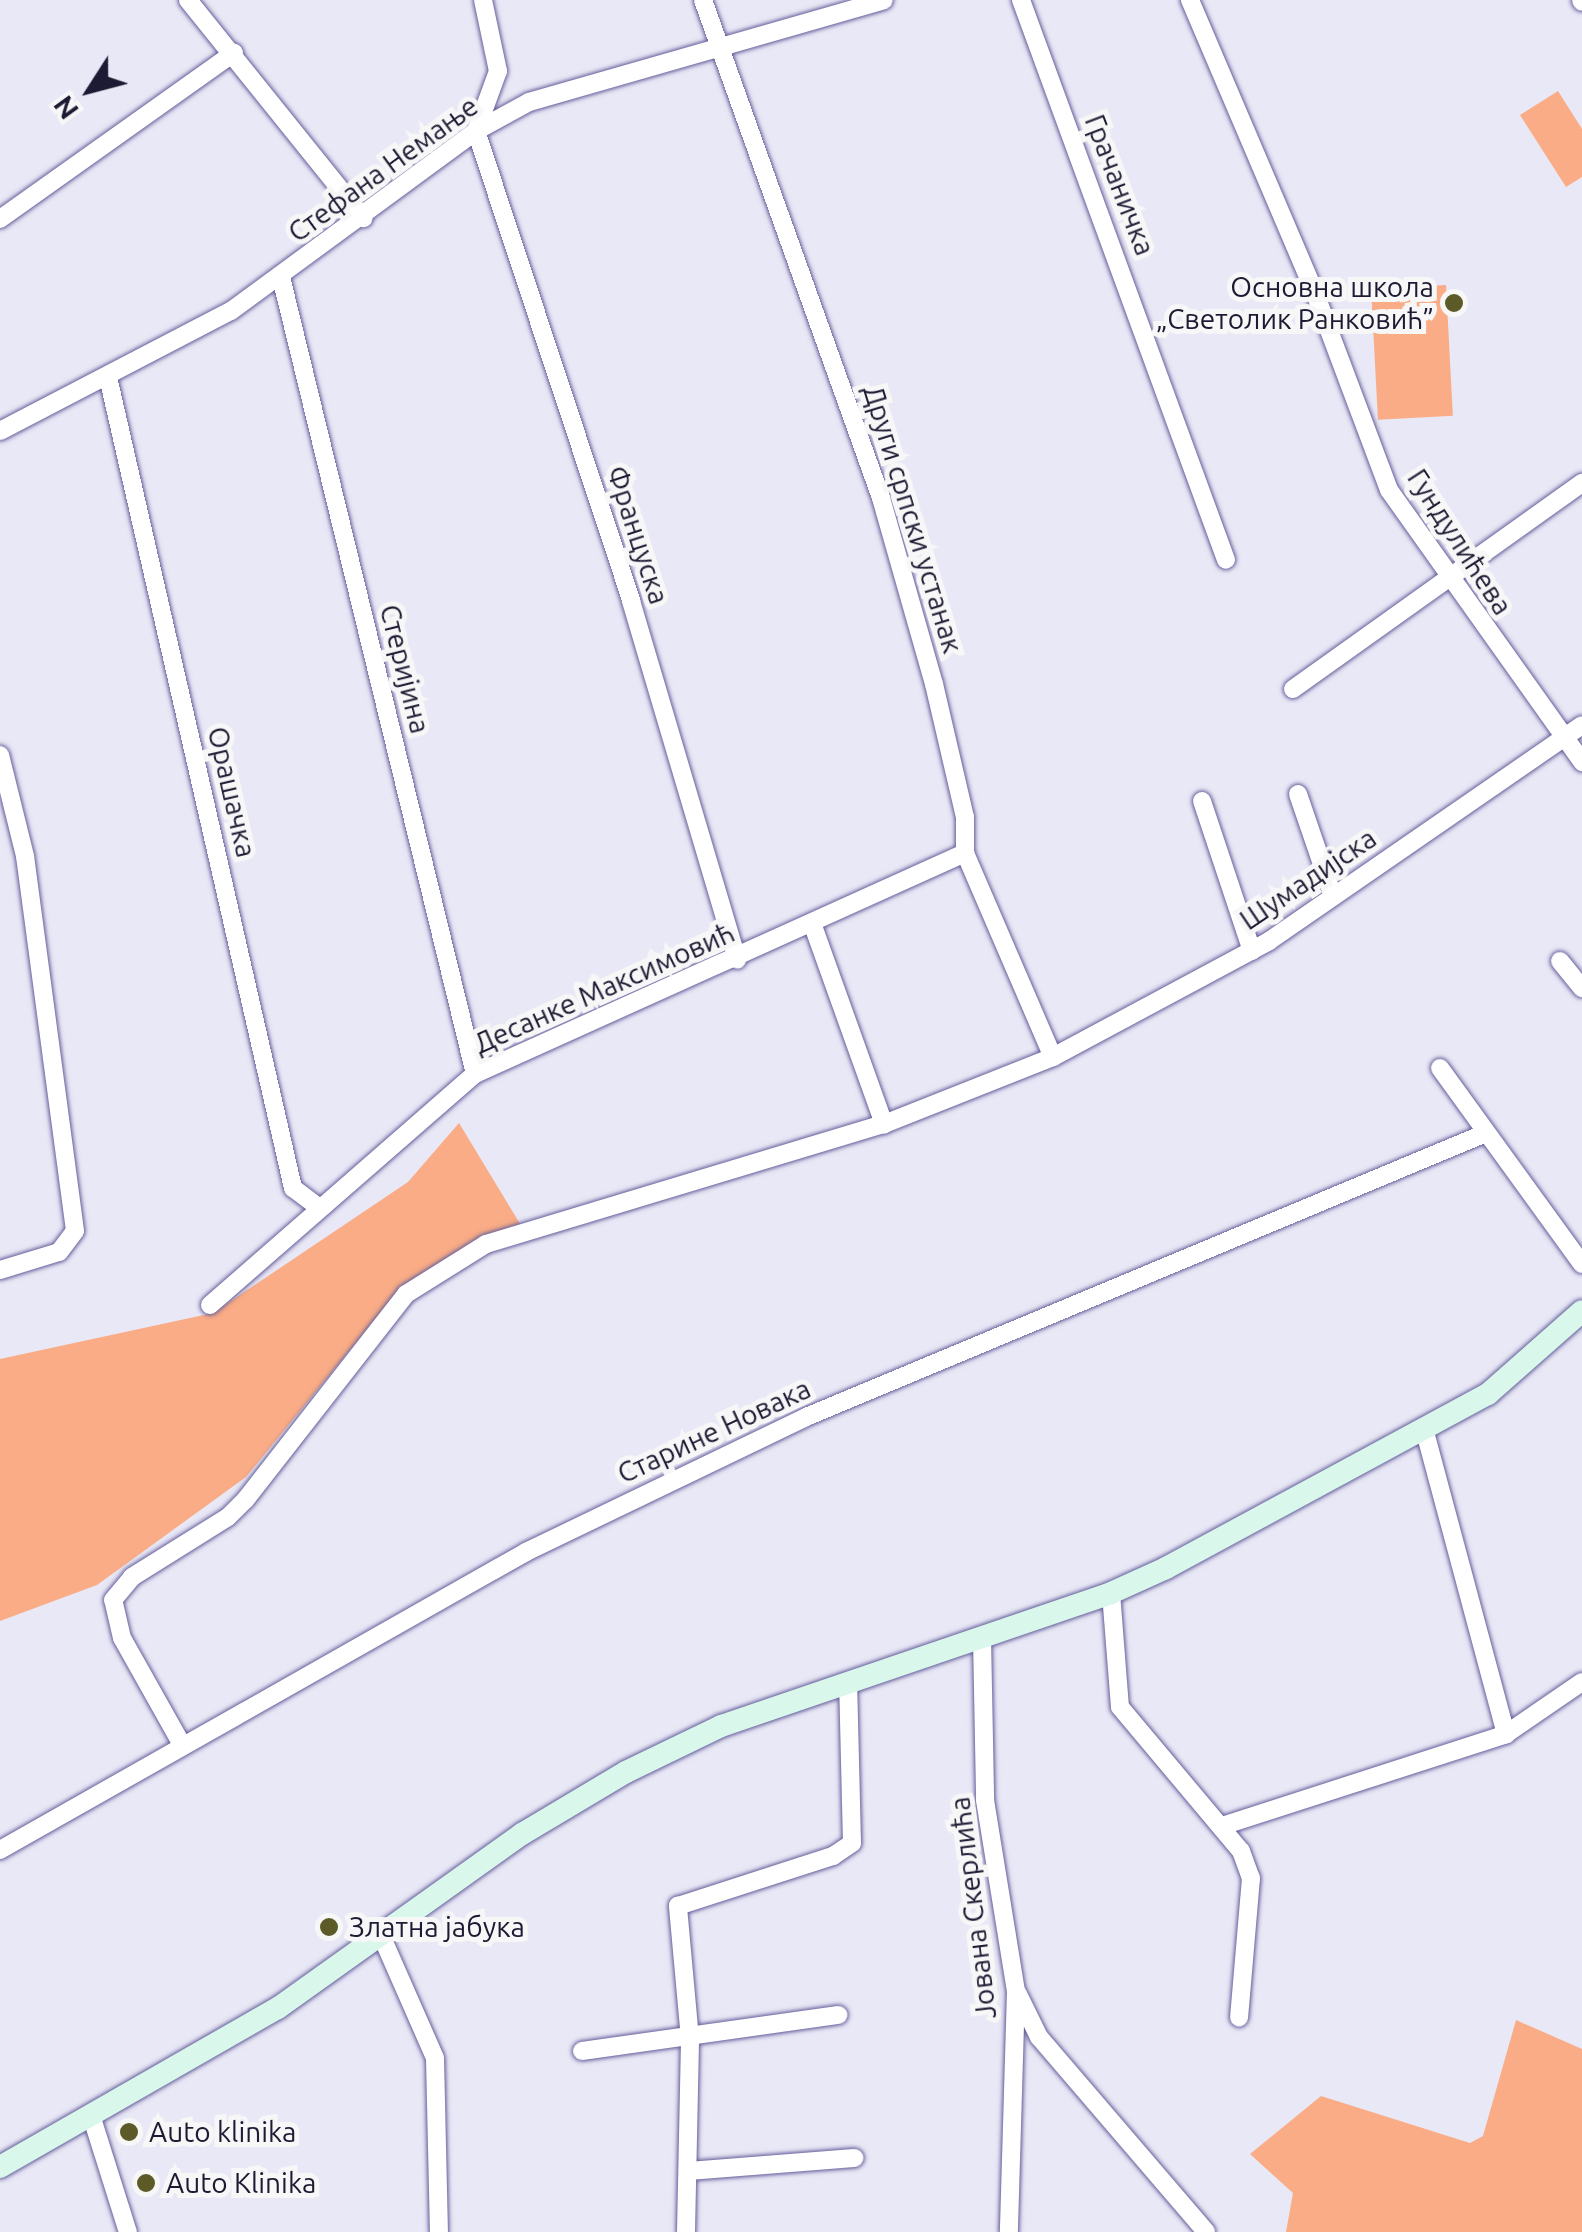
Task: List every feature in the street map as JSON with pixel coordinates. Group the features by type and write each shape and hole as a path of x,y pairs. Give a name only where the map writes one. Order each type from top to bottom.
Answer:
{"main road":[{"path":"0,2167 278,2008 522,1834 626,1772 721,1726 1111,1593 1425,1432 1488,1394 1582,1310"}],"street":[{"path":"188,0 363,218"},
{"path":"476,131 498,72 483,0"},
{"name":"Други српски устанак","path":"703,0 881,498 934,684 965,817 966,852 1053,1057"},
{"name":"Стефана Немање","path":"0,431 200,330 363,218 476,131 528,102 884,0"},
{"name":"Грачаничка","path":"1021,0 1226,560"},
{"name":"Гундулићева","path":"1190,0 1315,293 1389,490 1448,580 1582,762"},
{"path":"0,219 234,53"},
{"path":"498,72 528,102"},
{"name":"Француска","path":"476,131 631,602 736,960"},
{"name":"Стеријина","path":"281,277 475,1074"},
{"name":"Орашачка","path":"108,377 293,1188 318,1208"},
{"path":"1293,689 1582,484"},
{"name":"Шумадијска","path":"181,1743 122,1638 112,1600 132,1577 228,1517 406,1294 486,1244 884,1124 1053,1057 1252,951 1582,724"},
{"path":"0,755 25,856 75,1231 66,1248 0,1270"},
{"path":"1298,794 1332,896"},
{"path":"1202,800 1252,951"},
{"name":"Десанке Максимовић","path":"210,1305 318,1208 384,1158 475,1074 736,960 966,852"},
{"path":"812,924 884,1124"},
{"path":"1560,961 1582,988"},
{"path":"1440,1068 1582,1264"},
{"name":"Старине Новака","path":"0,1850 181,1743 526,1552 806,1417 1486,1133"},
{"path":"1425,1432 1506,1734"},
{"path":"1111,1593 1120,1707 1184,1791 1222,1826 1251,1878 1239,2017"},
{"name":"Јована Скерлића","path":"982,1637 985,1800 1016,1991 1009,2232"},
{"path":"1222,1826 1506,1734 1582,1682"},
{"path":"686,2232 690,2040 678,1906 833,1856 852,1844 848,1683"},
{"path":"381,1935 435,2058 439,2232"},
{"path":"1016,1991 1039,2037 1206,2232"},
{"path":"582,2051 690,2040 838,2015"},
{"path":"91,2116 128,2232"},
{"path":"688,2171 854,2158"}],"shaded area":[{"path":"1558,91 1582,129 1582,177 1566,187 1520,115"},
{"path":"1446,285 1453,416 1378,420 1371,289"},
{"path":"459,1123 525,1232 399,1290 246,1477 97,1585 0,1621 0,1359 213,1313 408,1182"},
{"path":"1516,2020 1582,2049 1582,2232 1286,2232 1293,2193 1250,2154 1321,2096 1470,2143 1483,2136"}],"place":[{"name":"Основна школа „Светолик Ранковић”","path":"1454,303"},
{"name":"Златна јабука","path":"329,1927"},
{"name":"Auto klinika","path":"129,2132"},
{"name":"Auto Klinika","path":"146,2183"}]}
